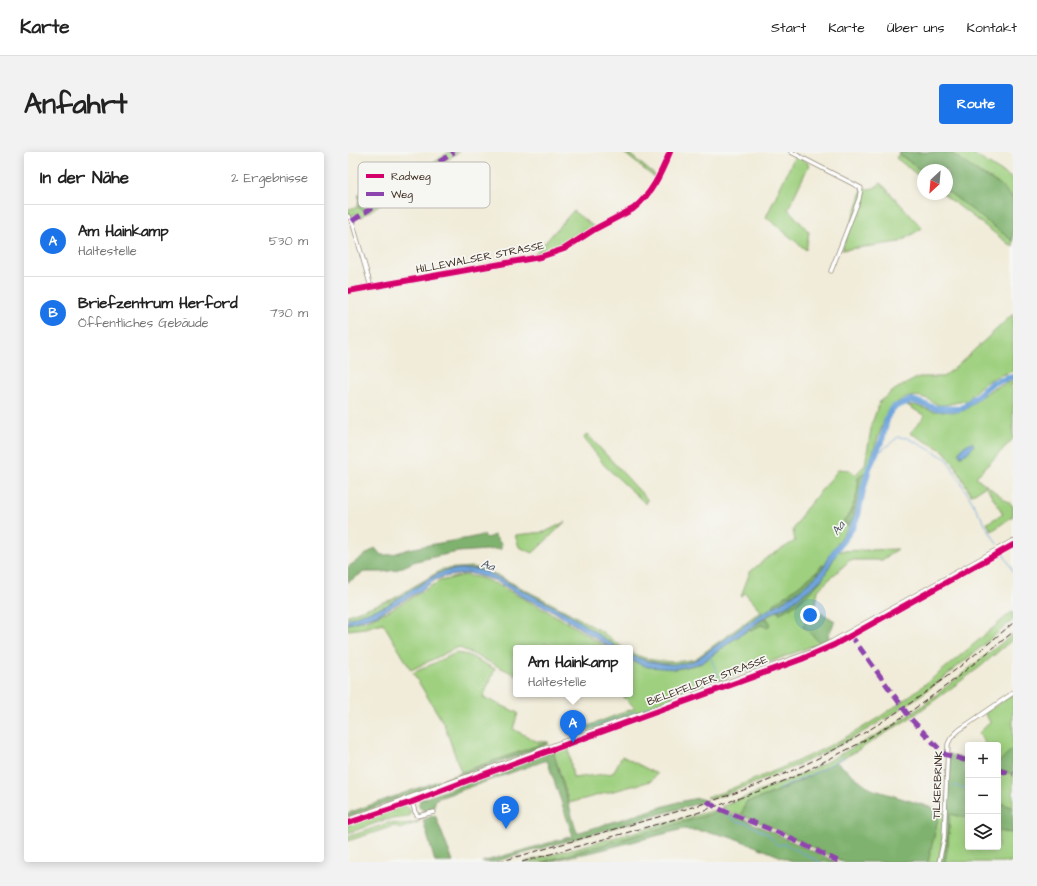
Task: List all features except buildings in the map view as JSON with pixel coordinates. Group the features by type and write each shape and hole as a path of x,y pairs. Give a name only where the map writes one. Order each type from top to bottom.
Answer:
{"main road":[{"name":"BIELEFELDER STRASSE","path":"348,820 809,653 832,642 1013,541"}],"street":[{"name":"HILLEWALSER STRASSE","path":"348,291 540,257 558,251 633,209 639,204 659,177 670,152"},
{"path":"791,152 861,188 857,205 831,271"},
{"path":"348,216 352,221 371,287"},
{"path":"348,225 352,221"},
{"name":"TILKERBRINK","path":"939,862 944,839 946,752 948,744 951,738 959,730 1013,693"},
{"path":"411,798 418,816 434,812"}],"green space":[{"path":"449,152 459,152 444,162 435,162"},
{"path":"623,152 627,152 656,176 655,178"},
{"path":"900,152 950,152 979,173 1001,185 1013,199 1013,241 953,196 953,164 917,164 917,168 899,154"},
{"path":"950,152 970,152 1013,179 1013,199 1001,185 979,173"},
{"path":"899,154 917,168 917,174 896,158"},
{"path":"795,156 807,162 809,165 788,209 809,232 806,250 766,217"},
{"path":"881,183 922,228 900,242 842,250 862,190 874,188"},
{"path":"953,196 1013,241 1013,247 951,200 953,200"},
{"path":"358,207 365,211 369,208 375,208 361,217 355,214 350,217 348,214 348,209"},
{"path":"359,208 371,208 365,212"},
{"path":"573,211 593,226 556,249 534,255"},
{"path":"1013,314 1013,371 998,376 987,382 967,401 939,405 927,399 909,397 899,401 887,412 866,472 858,478 859,484 857,496 845,524 849,526 832,551 825,565 773,605 774,607 751,621 694,661 684,664 668,664 652,662 633,656 633,653 653,660 670,662 695,659 761,611 745,593 741,596 750,572 765,559 795,541 793,530 804,511 838,469 850,470 855,475 865,465 872,423 880,401 896,389 919,377 943,377 956,367"},
{"path":"1013,381 1013,385 1010,386 1013,390 1013,439 976,477 1013,506 1013,516 992,531 987,523 1003,514 986,486 971,495 956,467 944,451 910,433 925,416 907,405 914,405 933,411 958,412 965,410 993,388","holes":["970,443 967,453 960,456 959,454 960,450"]},
{"path":"587,434 647,499 646,504 605,466 584,438"},
{"path":"866,472 853,519 849,526 843,521 847,518 853,508 858,489 858,478"},
{"path":"565,522 533,553 519,547 515,535 545,532"},
{"path":"484,535 487,538 494,535 501,544 501,549 458,552 438,556 416,561 396,570 364,572 348,582 348,567 375,548 381,555 390,555 414,548"},
{"path":"898,549 882,560 850,560 818,590 815,609 803,626 820,643 601,726 576,735 568,734 635,708 624,697 633,697 633,661 676,669 702,663 748,630 751,631 761,625 770,623 766,617 777,611 780,613 802,599 816,586 838,551"},
{"path":"822,565 825,565 809,583 774,607 773,605 817,572"},
{"path":"472,567 487,570 568,612 602,632 619,645 614,645 568,614 501,579 475,569 444,571 386,606 348,619 348,615 393,599 443,569"},
{"path":"465,575 481,578 496,584 560,618 603,645 549,645 545,643 544,645 513,645 513,674 458,647 411,670 383,623 365,628 348,630 348,624 363,620 363,622 390,610 440,581"},
{"path":"823,578 809,594 798,602 780,613 777,611 790,604"},
{"path":"815,609 835,621 829,634 828,641 821,644 803,626"},
{"path":"1013,611 1013,620 947,675 906,705 860,734 787,770 763,780 712,799 707,797 721,793 793,763 828,747 862,728 902,702"},
{"path":"766,617 770,623 768,628 761,625 751,631 748,630"},
{"path":"1013,634 1013,639 980,667 913,716 855,752 786,787 747,802 741,815 732,813 721,807 817,767 891,727 922,706"},
{"path":"456,653 468,655 495,669 483,697 518,713 513,729 536,741 548,742 461,772 444,724 413,673"},
{"path":"1013,694 1013,748 1001,760 1001,742 984,742 979,733 990,722 985,713"},
{"path":"548,742 549,743 546,746 348,817 348,813"},
{"path":"568,745 573,778 613,773 622,756 657,774 651,781 569,803 553,751"},
{"path":"1013,748 1013,774 1001,771 1001,760"},
{"path":"553,751 577,833 678,802 698,798 706,801 494,862 482,862 573,836 547,760 436,799 433,808 424,811 419,807 420,800"},
{"path":"948,754 965,759 965,817 950,814 945,862 941,862 946,840"},
{"path":"836,762 871,789 940,810 928,862 843,862 777,830 741,815 746,802 781,790"},
{"path":"1001,771 1013,774 1013,808 1001,803"},
{"path":"1001,803 1013,808 1013,833 1001,831"},
{"path":"405,805 410,810 408,817 385,820 348,833 348,824"},
{"path":"715,810 722,811 542,862 525,862"},
{"path":"940,810 944,811 943,839 938,862 928,862"},
{"path":"722,811 837,862 794,862 737,839 710,832 683,829 593,852 549,862 542,862"},
{"path":"950,814 965,817 965,850 1001,850 1001,831 1013,833 1013,862 945,862"},
{"path":"435,815 453,862 435,862 423,820"},
{"path":"420,821 400,829 394,826 348,841 348,837 388,823 407,824"}],"water":[{"path":"972,442 974,445 971,449 960,456 959,452 964,446"},
{"path":"837,548 838,551 823,578 790,604 765,617 702,663 676,669 648,667 633,661 633,656 664,664 681,664 697,659 764,612 786,600 803,588 817,576 834,550"},
{"path":"475,569 487,572 568,614 614,645 606,645 553,611 525,598 494,580 469,573 443,577 435,580 420,591 377,615 348,624 348,619 386,606 444,571"}],"waterway":[{"name":"Aa","path":"833,554 853,527 858,515 869,468 882,440 888,415 894,407 912,400 935,408 959,409 964,407 992,383 1013,377"},
{"path":"877,451 881,451 898,437 908,438 947,459 997,544"},
{"path":"1003,553 1013,571"},
{"path":"710,656 719,677"},
{"path":"643,709 721,681"},
{"path":"586,729 636,711"},
{"path":"777,790 821,770 844,757"},
{"path":"951,785 965,788"},
{"path":"727,815 738,822 746,823 769,835 777,845 785,844 820,862"}],"railway":[{"path":"499,862 707,802 756,785 805,765 878,725 947,677 1013,623"},
{"path":"522,862 697,813 765,789 798,775 862,742 907,714 950,683 1013,632"}],"marked path":[{"path":"439,162 454,152"},
{"path":"352,221 371,208"},
{"path":"850,634 911,719 944,754 965,760"},
{"path":"1001,771 1013,774"},
{"path":"707,801 717,808 777,832 840,862"}],"cycle path":[{"path":"348,291 540,257 564,249 595,229 633,209 640,203 651,190 670,152"},
{"path":"348,823 412,802 802,659 834,645 1013,545"}],"place":[{"name":"Am Hainkamp","path":"573,743"},
{"name":"Briefzentrum Herford","path":"506,829"}]}
